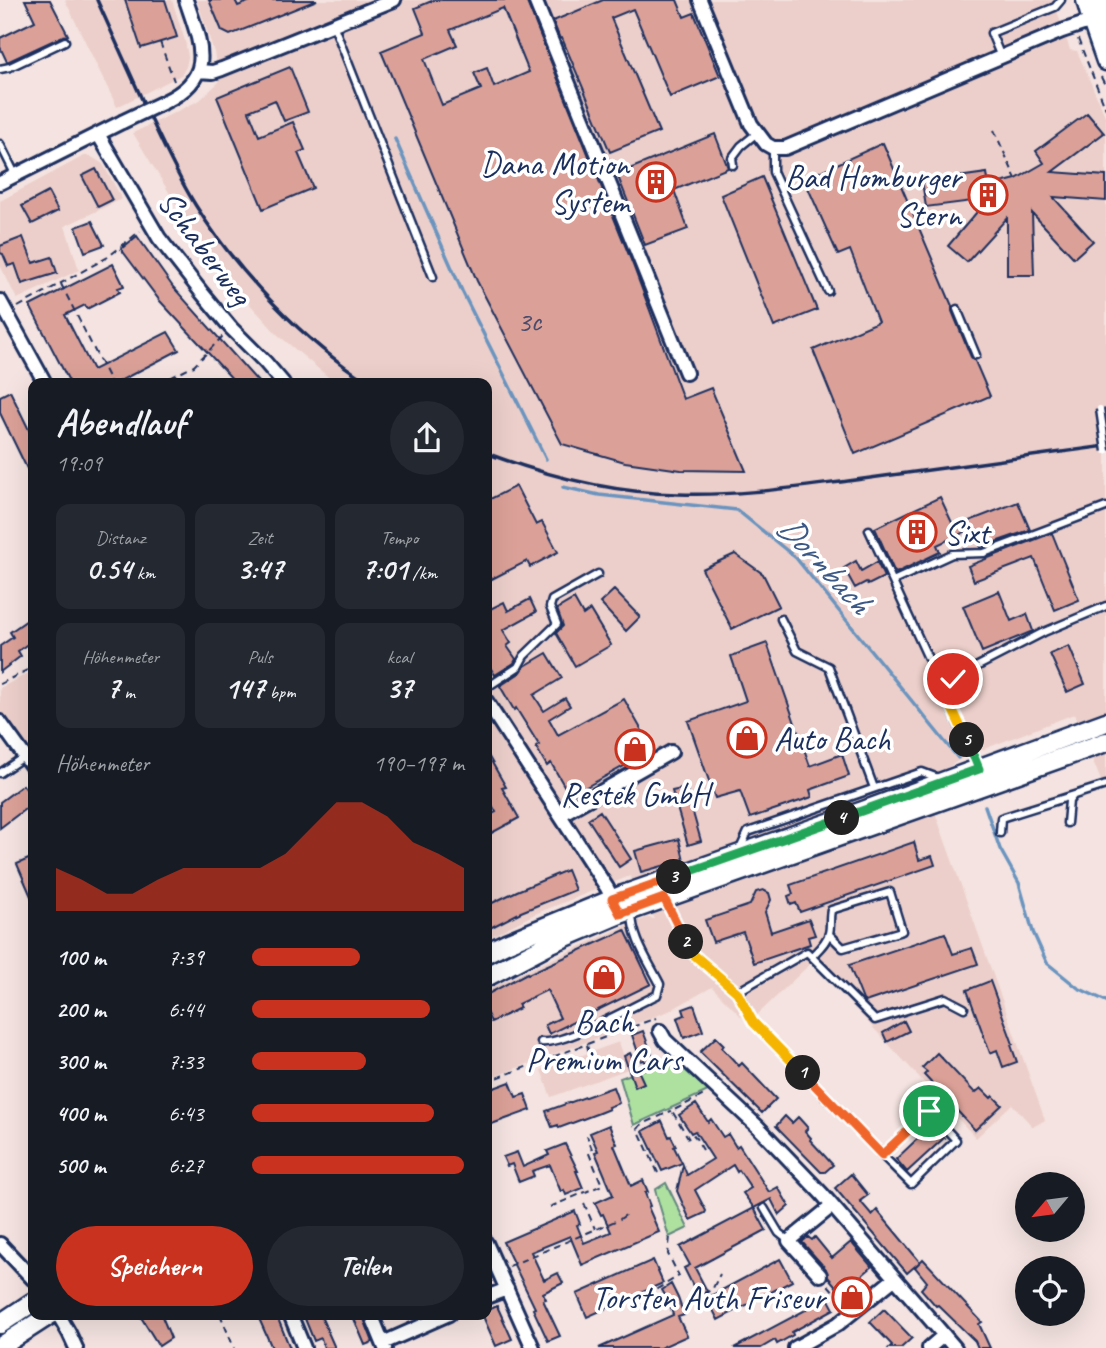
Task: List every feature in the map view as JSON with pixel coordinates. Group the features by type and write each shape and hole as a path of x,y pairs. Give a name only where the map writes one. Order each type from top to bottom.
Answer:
{"street":[{"path":"6,181 179,95 188,88 200,64 199,44 186,0"},
{"path":"198,71 214,72 394,0"},
{"path":"535,0 686,373"},
{"path":"700,0 751,124 766,144 773,148 785,148 1101,15"},
{"path":"1086,0 1101,15 1106,61"},
{"name":"Schaberweg","path":"98,134 149,224 193,282 275,378"},
{"path":"0,301 42,378"},
{"path":"0,318 17,334"},
{"path":"492,710 621,908"},
{"path":"0,722 28,760"},
{"path":"492,974 621,908 738,855 1106,722"},
{"path":"492,950 506,943 621,908 664,898 1106,742"},
{"path":"560,815 671,752"},
{"path":"660,1031 665,1040 766,1136 832,1206 954,1348"},
{"path":"820,1275 789,1241 832,1206"},
{"path":"0,1244 28,1274"},
{"path":"492,1256 533,1348"},
{"path":"795,1348 851,1315 894,1279"},
{"path":"492,1295 507,1289"},
{"path":"0,1324 28,1305"},
{"path":"0,1347 42,1320"},
{"path":"61,1320 76,1348"},
{"path":"292,1320 304,1348"},
{"path":"374,1320 384,1345 436,1320"},
{"path":"929,1348 944,1335"}],"lane":[{"path":"1001,57 991,33 1055,7 1061,0"},
{"path":"333,24 433,277"},
{"path":"0,69 65,41"},
{"path":"733,165 732,158 741,146 757,133"},
{"path":"0,144 6,181"},
{"path":"773,148 773,172 828,291"},
{"path":"957,309 976,355"},
{"path":"1100,409 1106,451"},
{"path":"893,581 952,554 984,553 1106,507"},
{"path":"869,530 979,769"},
{"path":"492,684 517,667 524,656 557,624 550,607 552,600 598,574"},
{"path":"941,685 1044,632 1106,606"},
{"path":"781,619 797,651 829,667 874,789"},
{"path":"0,773 25,756"},
{"path":"738,855 748,832 922,772 947,781"},
{"path":"1000,833 1001,818 1106,785"},
{"path":"1067,823 1069,801 1075,795"},
{"path":"812,956 829,934 831,910 890,892 902,931 843,948 829,934"},
{"path":"664,898 693,954 737,992 753,1022 882,1155 911,1184 957,1140 929,1111 882,1155"},
{"path":"541,1042 550,1043 578,1032 657,995 660,984 637,937 632,920 621,908"},
{"path":"737,992 807,952 875,1020 945,998 964,1007"},
{"path":"764,1208 779,1233 789,1241"}],"path":[{"path":"160,42 174,80"},
{"path":"1083,52 1106,109"},
{"path":"994,130 1016,179"},
{"path":"16,309 108,257 149,224"},
{"path":"61,283 108,378"},
{"path":"170,378 194,366 231,328"},
{"path":"0,684 28,670"},
{"path":"492,1080 656,1018 660,1031"},
{"path":"586,1044 589,1053"},
{"path":"642,1064 644,1069"},
{"path":"658,1173 638,1129 641,1125 718,1089"},
{"path":"672,1111 689,1139 694,1135 704,1150"},
{"path":"550,1207 602,1185 588,1151 593,1149 587,1136"},
{"path":"584,1203 595,1230"},
{"path":"499,1271 620,1219 627,1213"},
{"path":"646,1309 648,1297 652,1292 679,1276 667,1254 670,1237"},
{"path":"694,1302 713,1288 720,1274"},
{"path":"820,1275 851,1315"},
{"path":"222,1320 234,1348"}],"shaded area":[{"path":"65,0 172,0 185,41 188,57 186,67 181,75 117,107"},
{"path":"197,0 1057,0 1055,5 1070,50 1077,51 1106,118 1106,793 1074,714 966,756 924,782 1045,1120 1033,1127 1012,1104 976,1138 812,962 747,1022 712,987 669,1011 492,1077 492,988 623,927 647,918 655,919 630,876 537,913 492,936 492,378 329,378 277,334 210,260 133,133 200,100 219,82 214,52"},
{"path":"84,156 90,156 103,164 122,199 65,226 79,270 17,299 0,265 0,201"},
{"path":"28,674 28,750 0,711 0,688"},
{"path":"619,1042 628,1069 551,1097 541,1070"}],"green space":[{"path":"673,1059 708,1091 634,1125 620,1078"},
{"path":"666,1183 688,1228 669,1237 655,1190"}],"building":[{"path":"25,0 50,0 68,35 7,62 0,47 0,38 35,21"},
{"path":"125,0 165,0 177,37 141,48"},
{"path":"209,0 235,0 238,6 253,0 317,0 230,35 222,31"},
{"path":"434,0 526,0 633,265 683,399 711,388 746,471 681,470 625,462 562,444 477,281 381,51 425,33 415,8","holes":["503,8 529,72 494,87 487,68 474,73 481,89 442,105 424,59 457,45 450,30"]},
{"path":"603,0 677,0 684,17 694,13 720,76 670,97 633,9 611,18 659,132 610,152 553,21"},
{"path":"290,67 308,112 284,121 275,100 249,111 259,136 293,122 305,150 298,153 313,188 263,209 217,97"},
{"name":"Bad Homburger Stern","path":"1087,113 1104,133 1052,172 1106,176 1106,201 1053,197 1093,241 1074,258 1032,213 1034,275 1007,275 1007,218 967,262 948,246 988,199 926,207 922,182 987,173 989,186 1016,179 1044,163 1036,151"},
{"name":"Dana Motion System","path":"715,134 728,168 674,190 688,229 645,245 617,174"},
{"path":"883,143 971,357 990,396 855,454 813,350 878,322 850,250 838,255 804,179"},
{"path":"96,169 112,200 98,207 82,176"},
{"path":"762,177 817,310 774,327 721,195"},
{"path":"48,192 58,211 32,224 22,206"},
{"path":"92,221 104,245 85,252 76,227"},
{"path":"137,236 173,287 255,378 231,378 160,301 121,249"},
{"path":"23,237 33,263 52,257 57,273 22,284 15,264 8,266 0,253 0,246"},
{"path":"113,264 124,286 118,288 120,292 87,309 85,305 65,315 93,370 168,332 179,350 126,378 67,378 30,306"},
{"path":"10,391 28,428 28,471 0,413 0,396"},
{"path":"516,486 536,525 542,522 558,552 530,567 527,561 492,579 492,498"},
{"name":"Sixt","path":"940,497 954,527 1018,502 1030,530 981,547 973,528 937,545 940,552 896,573 875,528"},
{"path":"1052,533 1079,600 1055,610 1034,558 974,581 968,566"},
{"path":"735,554 763,574 779,606 732,629 702,569"},
{"path":"856,561 861,571 877,562 884,577 855,588 844,568"},
{"path":"614,590 640,617 626,631 600,603"},
{"path":"999,591 1011,621 1027,614 1033,631 982,652 963,606"},
{"path":"530,599 536,612 503,630 511,643 507,646 516,659 495,675 492,670 492,608 504,602 508,611"},
{"path":"574,599 583,615 590,610 611,645 575,666 556,633 563,626 557,609"},
{"path":"28,619 28,644 18,651 21,656 0,672 0,646 13,637 10,632"},
{"name":"Auto Bach","path":"767,643 810,766 842,754 849,776 810,790 812,797 750,818 740,791 715,798 688,721 746,701 731,656"},
{"path":"1069,646 1085,684 1067,692 1050,654"},
{"path":"547,653 562,678 534,695 544,711 565,698 570,706 549,719 558,735 624,699 653,750 570,796 551,763 547,766 536,747 539,745 500,686"},
{"path":"492,762 506,787 502,788 519,818 492,833 492,814 496,812 492,805"},
{"path":"23,785 28,792 28,807 0,828 0,802"},
{"path":"686,788 701,841 688,845 672,791"},
{"path":"600,811 631,859 619,867 588,819"},
{"path":"679,839 684,860 641,872 635,851"},
{"path":"914,842 919,860 932,856 935,865 800,912 796,903 791,905 788,896 793,894 790,885"},
{"path":"28,859 28,889 17,864"},
{"path":"567,870 575,890 492,927 492,903"},
{"path":"763,890 769,893 771,900 765,912 771,932 809,919 815,935 808,937 810,944 754,963 743,932 713,942 705,920 750,905 756,892"},
{"path":"625,930 651,984 549,1034 545,1025 560,1018 547,990 518,1004 520,1008 492,1022 492,992"},
{"path":"945,933 953,954 972,948 978,964 865,1002 863,1000 849,965"},
{"path":"990,981 1017,1062 1003,1067 997,1050 990,1053 967,990"},
{"path":"694,1005 703,1031 684,1038 677,1018 685,1015 683,1009"},
{"path":"904,1021 909,1031 887,1042 883,1033"},
{"path":"643,1031 654,1060 646,1063 641,1061 632,1035"},
{"path":"716,1037 724,1045 722,1048 739,1066 742,1063 776,1099 762,1113 700,1052"},
{"path":"630,1053 644,1083 635,1087 624,1056"},
{"path":"937,1053 975,1093 981,1088 1002,1105 975,1130 924,1075 927,1072 922,1068"},
{"path":"510,1082 516,1097 525,1094 531,1110 492,1124 492,1089"},
{"path":"613,1087 619,1103 559,1128 558,1125 552,1127 546,1111"},
{"path":"696,1104 708,1122 711,1119 723,1137 728,1134 736,1147 739,1145 769,1192 778,1187 789,1206 779,1215 771,1199 754,1208 743,1193 751,1188 733,1165 695,1190 706,1211 690,1220 677,1191 683,1165 687,1175 713,1159 695,1131 691,1133 679,1115"},
{"path":"785,1116 792,1123 798,1117 808,1128 805,1131 810,1140 833,1165 825,1172 821,1172 776,1126"},
{"path":"662,1121 682,1163 662,1171 643,1131"},
{"path":"609,1125 631,1186 643,1180 648,1192 645,1193 650,1206 648,1207 659,1232 582,1265 570,1236 531,1252 544,1280 558,1273 563,1283 543,1293 546,1299 543,1300 560,1336 548,1341 503,1242 575,1211 584,1243 611,1232 595,1203 613,1195 590,1133"},
{"path":"932,1125 944,1138 907,1172 896,1159"},
{"path":"565,1144 583,1188 566,1195 564,1190 561,1192 550,1165 532,1171 534,1176 519,1182 512,1164 507,1166 503,1157 517,1152 523,1167 549,1155 547,1151"},
{"path":"851,1174 868,1195 860,1201 872,1215 877,1210 920,1262 907,1273 835,1188"},
{"path":"754,1208 766,1230 695,1268 707,1291 700,1296 684,1268 690,1265 680,1247"},
{"path":"808,1237 812,1240 815,1237 832,1258 851,1242 872,1267 853,1283 860,1295 850,1303 828,1277 826,1269 802,1242"},
{"path":"780,1259 792,1281 718,1320 707,1298"},
{"path":"923,1259 982,1322 979,1324 990,1348 978,1348 975,1341 921,1289 927,1282 915,1267"},
{"path":"653,1260 663,1283 587,1317 577,1294"},
{"path":"671,1284 684,1315 678,1317 687,1336 660,1348 599,1348 673,1315 662,1290"},
{"path":"828,1298 834,1309 792,1332 793,1335 777,1344 775,1340 761,1348 734,1348"},
{"path":"497,1306 512,1339 496,1346 485,1320 492,1320 492,1308"},
{"path":"884,1309 912,1338 901,1348 889,1348 892,1345 870,1322"},
{"path":"143,1320 164,1320 171,1338 159,1346"},
{"path":"260,1320 278,1320 290,1348 272,1348"},
{"path":"305,1320 323,1320 335,1348 324,1348 321,1338 314,1341"},
{"path":"355,1320 364,1320 373,1342 365,1345"}],"waterway":[{"name":"Dornbach","path":"395,139 462,291 546,459"},
{"name":"Dornbach","path":"563,487 599,495 737,510 796,558 958,758"},
{"name":"Dornbach","path":"985,806 1000,849 1019,883 1033,932 1047,963 1078,988 1106,1001"}],"railway":[{"path":"97,0 169,157 212,230 251,280 274,304 321,347 362,378"},
{"path":"492,455 556,476 605,487 654,493 699,494 742,493 805,486 1106,446"}],"place":[{"name":"Dana Motion System","path":"656,182"},
{"name":"Bad Homburger Stern","path":"988,195"},
{"name":"Sixt","path":"917,532"},
{"name":"Auto Bach","path":"747,738"},
{"name":"Restek GmbH","path":"635,749"},
{"name":"Bach Premium Cars","path":"604,977"},
{"name":"Torsten Auth Friseur","path":"852,1297"}],"route":[{"path":"929,1111 882,1155 753,1022 737,992 693,954 664,898 620,914 612,899 979,769 941,685 953,679"}]}
